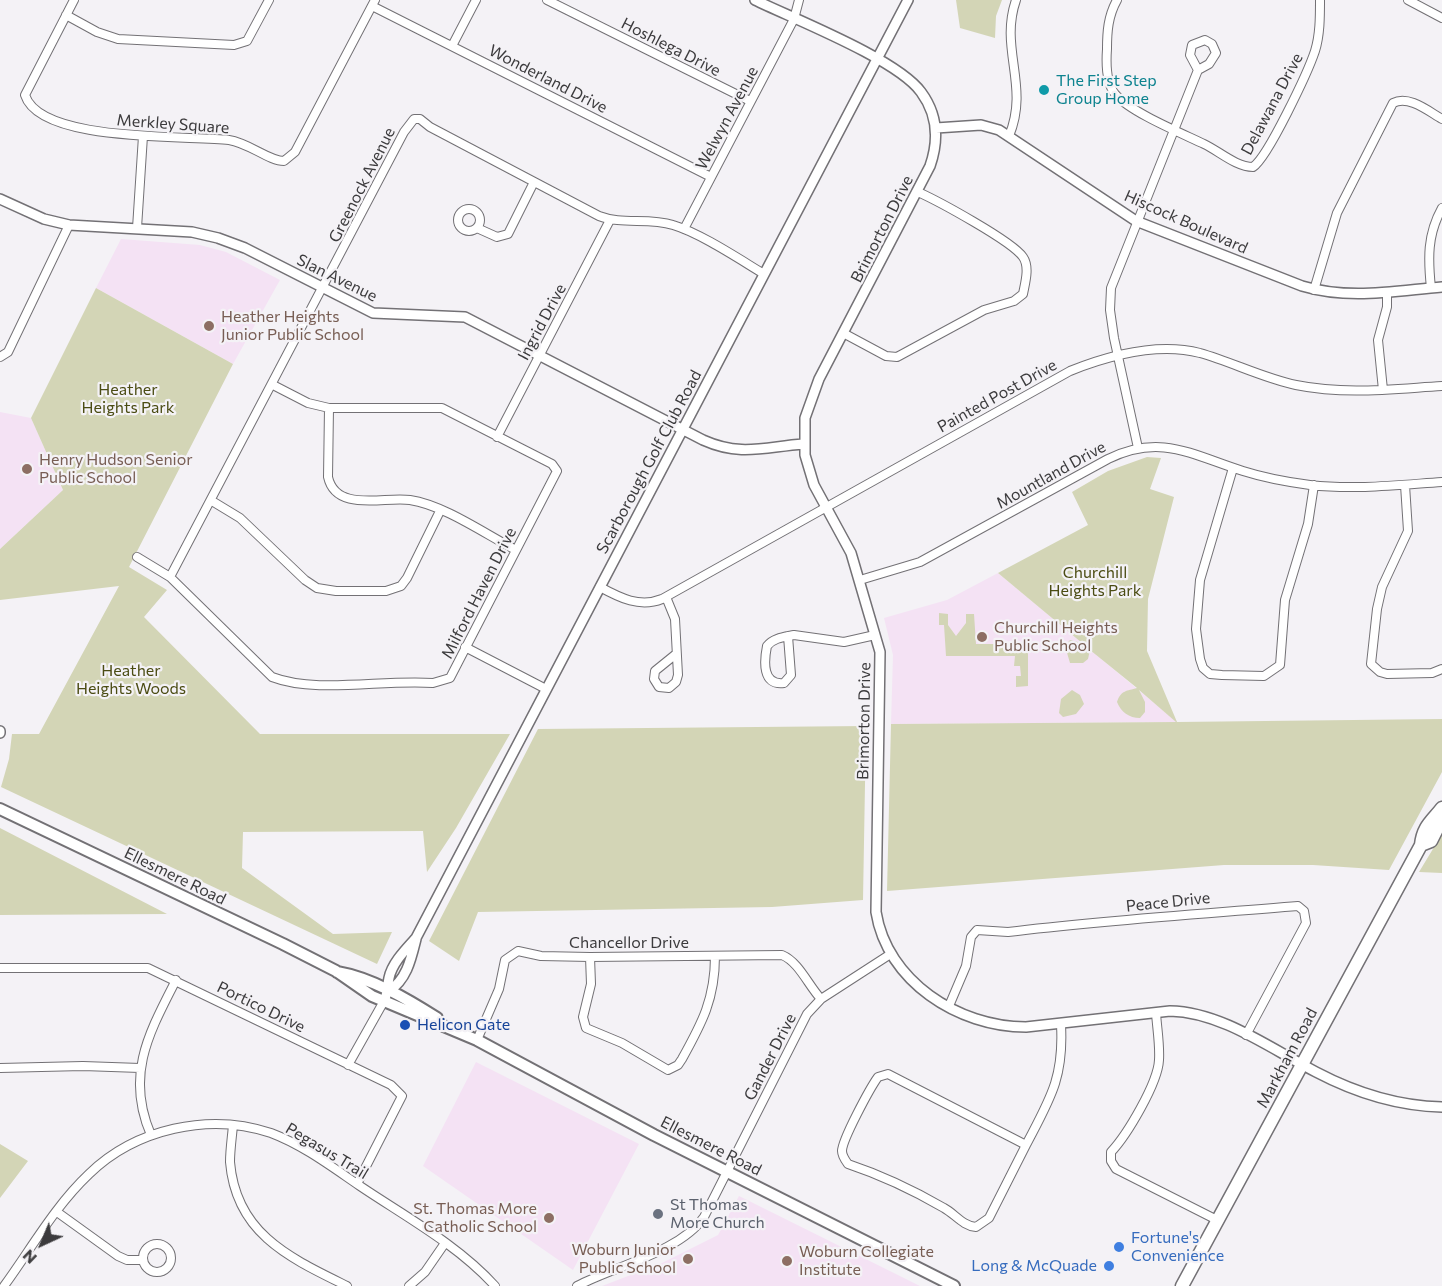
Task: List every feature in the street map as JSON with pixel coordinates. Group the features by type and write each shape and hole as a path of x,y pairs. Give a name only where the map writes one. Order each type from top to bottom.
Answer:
{"main road":[{"name":"Ellesmere Road","path":"0,809 336,971 353,975 386,996 412,1002 457,1031 954,1286"},
{"name":"Markham Road","path":"1182,1286 1421,845 1422,835 1433,814 1442,814"}],"street":[{"name":"Merkley Square","path":"74,0 25,95 28,104 43,114 79,129 143,136 231,141 258,149 279,161 288,159 296,152 374,3"},
{"path":"66,15 97,32 118,39 234,45 247,41 268,0"},
{"path":"452,46 476,0"},
{"name":"Hoshlega Drive","path":"547,0 750,101"},
{"name":"Brimorton Drive","path":"755,0 903,75 920,91 930,109 936,128 935,153 918,192 811,399 805,418 803,444 814,485 851,553 880,652 876,912 881,936 889,954 911,981 949,1006 978,1019 1008,1027 1061,1025 1156,1013 1193,1013 1246,1035 1303,1066 1373,1098 1442,1107"},
{"name":"Welwyn Avenue","path":"684,230 794,19 799,0"},
{"name":"Scarborough Golf Club Road","path":"386,996 389,976 401,956 416,938 908,0"},
{"path":"1010,136 1018,105 1010,33 1011,16 1016,0"},
{"path":"1117,0 1107,29 1106,62 1115,95 1131,108 1174,129"},
{"name":"Delawana Drive","path":"1174,129 1220,151 1244,167 1257,165 1315,51 1319,29 1320,0"},
{"path":"1408,0 1442,18"},
{"name":"Wonderland Drive","path":"374,3 452,46 711,177"},
{"path":"1138,448 1110,310 1111,288 1198,70"},
{"path":"1314,290 1337,213 1393,103 1402,100 1410,101 1442,118"},
{"name":"Greenock Avenue","path":"170,577 323,290 404,132 414,119 420,119 534,182 610,220 657,221 684,230 764,274"},
{"name":"Hiscock Boulevard","path":"936,128 981,125 1010,136 1136,221 1314,290 1353,295 1387,294 1442,287"},
{"path":"137,228 143,136"},
{"path":"477,228 497,237 508,234 534,182"},
{"path":"845,334 886,356 897,357 984,310 1014,301 1023,294 1026,264 1018,252 968,219 918,192"},
{"name":"Slan Avenue","path":"0,199 44,219 69,225 192,232 218,238 245,248 323,290 373,313 465,317 715,445 743,452 803,444"},
{"path":"1431,288 1428,246 1433,223 1442,208"},
{"name":"Ingrid Drive","path":"497,437 610,220"},
{"path":"0,357 8,352 69,225"},
{"path":"1383,390 1378,340 1387,307 1387,294"},
{"name":"Painted Post Drive","path":"600,587 629,601 649,602 666,597 1070,371 1119,356 1170,348 1199,353 1294,385 1335,392 1442,386"},
{"name":"Milford Haven Drive","path":"137,557 170,577 261,668 272,677 287,683 441,683 450,678 557,471 552,464 442,408 329,408 308,403 273,385"},
{"path":"329,408 328,477 340,495 353,500 424,502 516,550"},
{"name":"Mountland Drive","path":"860,580 920,562 1108,459 1138,448 1153,446 1185,450 1233,468 1275,480 1336,488 1442,482"},
{"path":"1233,468 1204,561 1198,595 1198,650 1203,668 1210,674 1264,676 1280,665 1285,600 1308,525 1314,485"},
{"path":"1405,485 1408,531 1380,593 1371,664 1380,672 1387,674 1432,673 1442,669"},
{"path":"212,501 240,518 312,585 336,591 386,591 401,586 440,510"},
{"path":"666,597 675,619 676,654"},
{"path":"788,636 791,675 784,683 777,684 770,680 766,672 766,649 771,641 788,636 844,642 875,635"},
{"path":"465,648 546,689"},
{"name":"Peace Drive","path":"949,1006 966,966 971,938 978,930 1008,932 1222,910 1278,910 1298,906 1304,911 1306,923 1246,1035"},
{"name":"Chancellor Drive","path":"477,1040 499,988 508,955 519,951 541,956 590,957 782,955 793,961 804,980 822,999"},
{"name":"Gander Drive","path":"577,1286 676,1244 689,1235 704,1217 807,1014 822,999 889,954"},
{"path":"590,957 591,984 583,1017 586,1028 622,1043 668,1070 678,1065 704,1019 714,987 715,956"},
{"name":"Portico Drive","path":"0,968 138,966 176,980 391,1085 402,1096 357,1184"},
{"path":"152,1135 140,1097 140,1068 151,1029 176,980"},
{"path":"348,1065 386,996"},
{"path":"1156,1013 1159,1062 1155,1078 1121,1141 1112,1152 1111,1161 1116,1168 1219,1221"},
{"path":"1026,1145 888,1074 878,1077 871,1087 843,1143 842,1153 848,1164 892,1181 945,1208 966,1224 976,1227 989,1218 1026,1145 1057,1083 1062,1059 1061,1025"},
{"path":"0,1068 83,1066 140,1068"},
{"path":"233,1125 230,1161 233,1179 236,1191 251,1221 280,1251 347,1286"},
{"name":"Pegasus Trail","path":"4,1286 57,1212 88,1174 103,1161 152,1135 190,1126 233,1125 272,1134 296,1145 461,1254 495,1286"},
{"path":"57,1212 118,1256 127,1260 142,1260"},
{"path":"409,1286 424,1272 445,1243"}],"shaded area":[{"name":"Heather Heights Junior Public School","path":"121,239 200,245 226,252 280,280 233,364 96,288"},
{"name":"Henry Hudson Senior Public School","path":"0,412 31,418 63,490 0,549"},
{"name":"Churchill Heights Public School","path":"998,573 1177,722 891,724 893,655 884,618 947,600"},
{"name":"St. Thomas More Catholic School","path":"476,1062 639,1144 573,1270 423,1166"},
{"name":"Woburn Collegiate Institute","path":"739,1196 920,1286 602,1286 662,1263 718,1235"}],"green space":[{"path":"956,0 1002,0 996,16 995,38 960,28"},
{"path":"96,288 233,364 129,567 167,590 144,617 260,734 510,734 456,828 427,872 423,831 243,832 242,868 333,934 392,932 377,964 1,787 9,759 12,734 39,734 119,586 0,600 0,549 63,490 31,418"},
{"name":"Churchill Heights Park","path":"1147,457 1161,458 1150,489 1174,497 1148,599 1147,651 1177,722 1442,719 1442,772 1389,870 1313,865 1224,865 887,891 891,724 1176,722 1139,690 1145,702 1145,712 1140,718 1129,716 1123,711 1117,702 1120,695 1137,688 1090,650 1088,659 1083,663 1070,663 1065,646 1070,640 1082,643 998,573 1088,525 1072,492 1108,471"},
{"path":"939,613 948,614 948,625 956,636 966,623 966,614 974,614 976,644 1028,644 1028,686 1016,687 1016,676 1021,676 1020,666 1014,666 1015,656 946,656 944,625 939,625"},
{"path":"1072,690 1080,695 1084,704 1076,714 1063,717 1059,713 1061,699"},
{"path":"866,726 863,900 772,907 478,912 459,961 429,941 538,729"},
{"path":"0,828 167,914 0,915"},
{"path":"1442,834 1442,873 1419,872"},
{"path":"0,1144 28,1161 0,1198"}],"place":[{"name":"The First Step Group Home","path":"1044,90"},
{"name":"Heather Heights Junior Public School","path":"209,326"},
{"name":"Henry Hudson Senior Public School","path":"27,469"},
{"name":"Churchill Heights Public School","path":"982,637"},
{"name":"Helicon Gate","path":"405,1025"},
{"name":"St Thomas More Church","path":"658,1214"},
{"name":"St. Thomas More Catholic School","path":"549,1218"},
{"name":"Fortune's Convenience","path":"1119,1247"},
{"name":"Woburn Junior Public School","path":"688,1259"},
{"name":"Woburn Collegiate Institute","path":"787,1261"},
{"name":"Long & McQuade","path":"1109,1266"}],"park label":[{"name":"Heather Heights Park","path":"128,399"},
{"name":"Heather Heights Woods","path":"131,680"}]}
